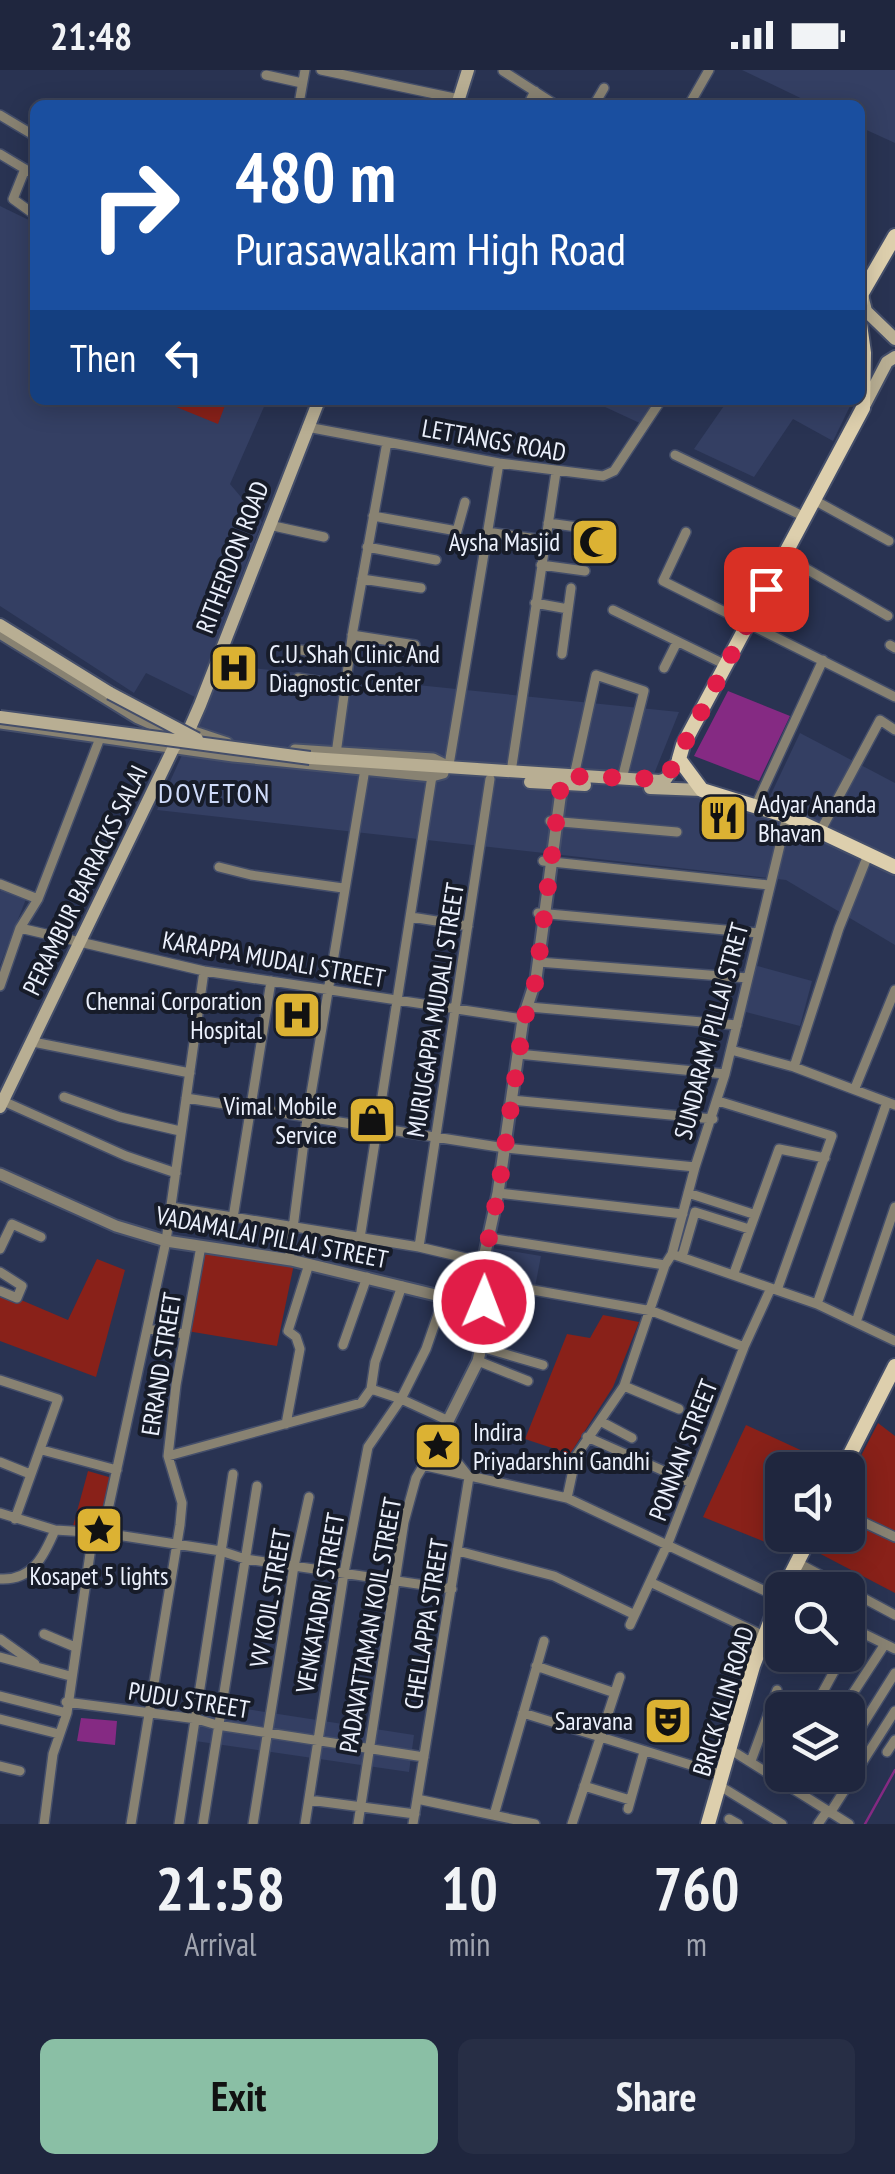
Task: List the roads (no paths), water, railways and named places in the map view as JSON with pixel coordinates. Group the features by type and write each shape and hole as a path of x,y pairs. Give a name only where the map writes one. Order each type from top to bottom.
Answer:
{"main road":[{"path":"459,100 468,70"},
{"path":"865,290 895,236"},
{"path":"865,308 895,340"},
{"path":"438,769 490,778 666,779 887,362 895,356"},
{"name":"RITHERDON ROAD","path":"180,738 317,405"},
{"path":"0,621 145,714 208,745"},
{"path":"0,718 292,757 702,790 787,816 895,867"},
{"name":"PERAMBUR BARRACKS SALAI","path":"2,1104 180,738"},
{"path":"681,752 702,790"},
{"path":"853,1452 889,1390 895,1366"},
{"name":"BRICK KLIN ROAD","path":"793,1572 803,1552"},
{"name":"BRICK KLIN ROAD","path":"708,1824 764,1636"}],"street":[{"path":"300,98 306,70"},
{"path":"321,70 449,100"},
{"path":"692,100 709,70"},
{"path":"503,71 548,100"},
{"path":"266,75 302,82"},
{"path":"597,100 604,88"},
{"path":"530,100 535,91"},
{"path":"0,114 30,133"},
{"path":"0,154 30,172 13,199 30,212"},
{"name":"LETTANGS ROAD","path":"307,428 499,463 602,476 614,470 658,405"},
{"path":"336,754 352,635 387,442"},
{"path":"675,455 805,517"},
{"path":"360,1238 410,917 499,463"},
{"path":"510,772 556,472"},
{"path":"814,500 889,540"},
{"path":"373,516 457,531 464,502"},
{"path":"548,522 592,529"},
{"path":"269,524 324,537"},
{"path":"487,532 545,540"},
{"path":"686,532 663,581 895,697"},
{"path":"367,547 436,560"},
{"path":"784,556 888,616"},
{"path":"541,565 585,572"},
{"path":"362,579 421,588"},
{"path":"562,654 570,588"},
{"path":"535,603 568,608"},
{"path":"613,610 726,664"},
{"path":"0,621 180,738"},
{"path":"0,633 142,713 156,736"},
{"path":"352,635 415,645"},
{"path":"664,668 678,642"},
{"path":"301,650 349,658"},
{"path":"756,805 824,660"},
{"path":"469,1478 440,1440 478,1361 487,1282 484,1262 518,1054 538,962 553,821 596,675 644,691 622,779"},
{"path":"298,678 346,686"},
{"path":"0,718 246,746 433,759 438,769"},
{"path":"0,718 100,738 180,738 365,769 438,769"},
{"path":"821,830 880,720 895,730"},
{"path":"0,986 20,928 38,899 100,738"},
{"path":"289,1260 307,1118 365,769"},
{"name":"MURUGAPPA MUDALI STREET","path":"420,1247 490,778"},
{"name":"SUNDARAM PILLAI STRET","path":"677,1256 682,1214 726,1074 787,816"},
{"path":"553,821 677,832"},
{"path":"794,1067 839,928 868,854"},
{"path":"547,861 769,886"},
{"path":"219,868 344,888"},
{"path":"0,884 38,899"},
{"path":"542,913 758,933"},
{"path":"533,987 530,974 542,913"},
{"path":"410,917 468,926"},
{"name":"KARAPPA MUDALI STREET","path":"20,928 204,971 456,1010 738,1024"},
{"path":"538,962 748,978"},
{"path":"44,1824 53,1754 66,1707 98,1533 118,1470 166,1241 204,971"},
{"path":"233,1218 271,981"},
{"path":"855,1088 895,990"},
{"path":"33,1042 190,1073"},
{"path":"731,1050 794,1067 891,1104 817,1304"},
{"path":"518,1054 726,1074"},
{"path":"64,1097 120,1117 180,1130"},
{"path":"186,1098 504,1148 695,1167"},
{"path":"512,1100 713,1119"},
{"name":"PONNAN STREET","path":"458,1551 554,1576 631,1620 668,1543 744,1348 774,1289 832,1136 718,1102"},
{"path":"2,1104 176,1173"},
{"path":"734,1273 779,1149 825,1158"},
{"name":"VADAMALAI PILLAI STREET","path":"0,1174 116,1226 166,1241 289,1260 444,1297 484,1302"},
{"path":"498,1193 682,1214"},
{"path":"688,1193 754,1214"},
{"path":"171,1207 420,1247 484,1262"},
{"path":"856,1322 895,1207"},
{"path":"567,1498 576,1456 624,1386 666,1264 677,1256 695,1212 748,1229"},
{"path":"0,1249 12,1224 41,1237"},
{"path":"489,1238 666,1264"},
{"name":"ERRAND STREET","path":"131,1824 177,1546 182,1504 168,1456 201,1246"},
{"path":"677,1256 817,1304 895,1341"},
{"path":"286,1424 300,1349 296,1337 288,1331 309,1264"},
{"path":"0,1267 22,1286 16,1298 0,1291"},
{"path":"344,1345 367,1277"},
{"path":"487,1282 652,1311 744,1348"},
{"path":"168,1456 361,1404 371,1389 375,1362 402,1286"},
{"name":"VENKATADRI STREET","path":"306,1824 344,1573 368,1447 401,1399 426,1349 444,1297"},
{"path":"148,1328 185,1334"},
{"path":"481,1346 543,1365"},
{"path":"478,1361 528,1381"},
{"path":"0,1380 58,1399 42,1450"},
{"path":"624,1386 679,1409"},
{"path":"371,1389 449,1422"},
{"path":"600,1421 632,1438"},
{"path":"587,1437 691,1483"},
{"name":"PADAVATTAMAN KOIL STREET","path":"358,1824 404,1522 422,1466 440,1440"},
{"path":"15,1519 38,1449 118,1470"},
{"path":"0,1462 30,1474"},
{"path":"422,1466 567,1498 765,1585"},
{"path":"179,1824 233,1474"},
{"name":"CHELLAPPA STREET","path":"414,1819 469,1478"},
{"path":"203,1824 257,1486"},
{"name":"VV KOIL STREET","path":"253,1824 294,1566 309,1497"},
{"path":"0,1514 55,1530 222,1550 245,1559 452,1589"},
{"path":"865,1523 895,1537"},
{"path":"0,1578 12,1579 37,1566 55,1530"},
{"path":"798,1562 895,1615"},
{"path":"650,1582 764,1636"},
{"path":"44,1634 75,1647"},
{"path":"865,1634 895,1650"},
{"path":"0,1639 37,1666"},
{"path":"494,1815 544,1641"},
{"path":"853,1692 884,1644"},
{"path":"0,1658 70,1676"},
{"path":"536,1666 612,1692"},
{"path":"865,1721 895,1673"},
{"path":"572,1824 620,1677"},
{"path":"751,1760 777,1690"},
{"name":"PUDU STREET","path":"0,1696 66,1707 197,1719 424,1757"},
{"path":"865,1754 895,1711"},
{"path":"523,1713 722,1781 782,1824"},
{"path":"0,1719 60,1734"},
{"path":"886,1752 895,1740"},
{"path":"731,1750 849,1824"},
{"path":"584,1786 629,1804 644,1752"},
{"path":"0,1766 20,1771"},
{"path":"818,1824 840,1792"},
{"path":"310,1800 414,1819"},
{"path":"417,1800 535,1824"}],"waterway":[{"path":"865,1824 895,1770"}],"place":[{"name":"Aysha Masjid","path":"595,542"},
{"name":"C.U. Shah Clinic And Diagnostic Center","path":"234,668"},
{"name":"Adyar Ananda Bhavan","path":"723,818"},
{"name":"Chennai Corporation Hospital","path":"297,1015"},
{"name":"Vimal Mobile Service","path":"372,1120"},
{"name":"Indira Priyadarshini Gandhi","path":"438,1446"},
{"name":"Kosapet 5 lights","path":"99,1530"},
{"name":"Saravana","path":"668,1721"}],"district":[{"name":"DOVETON","path":"215,793"}]}
